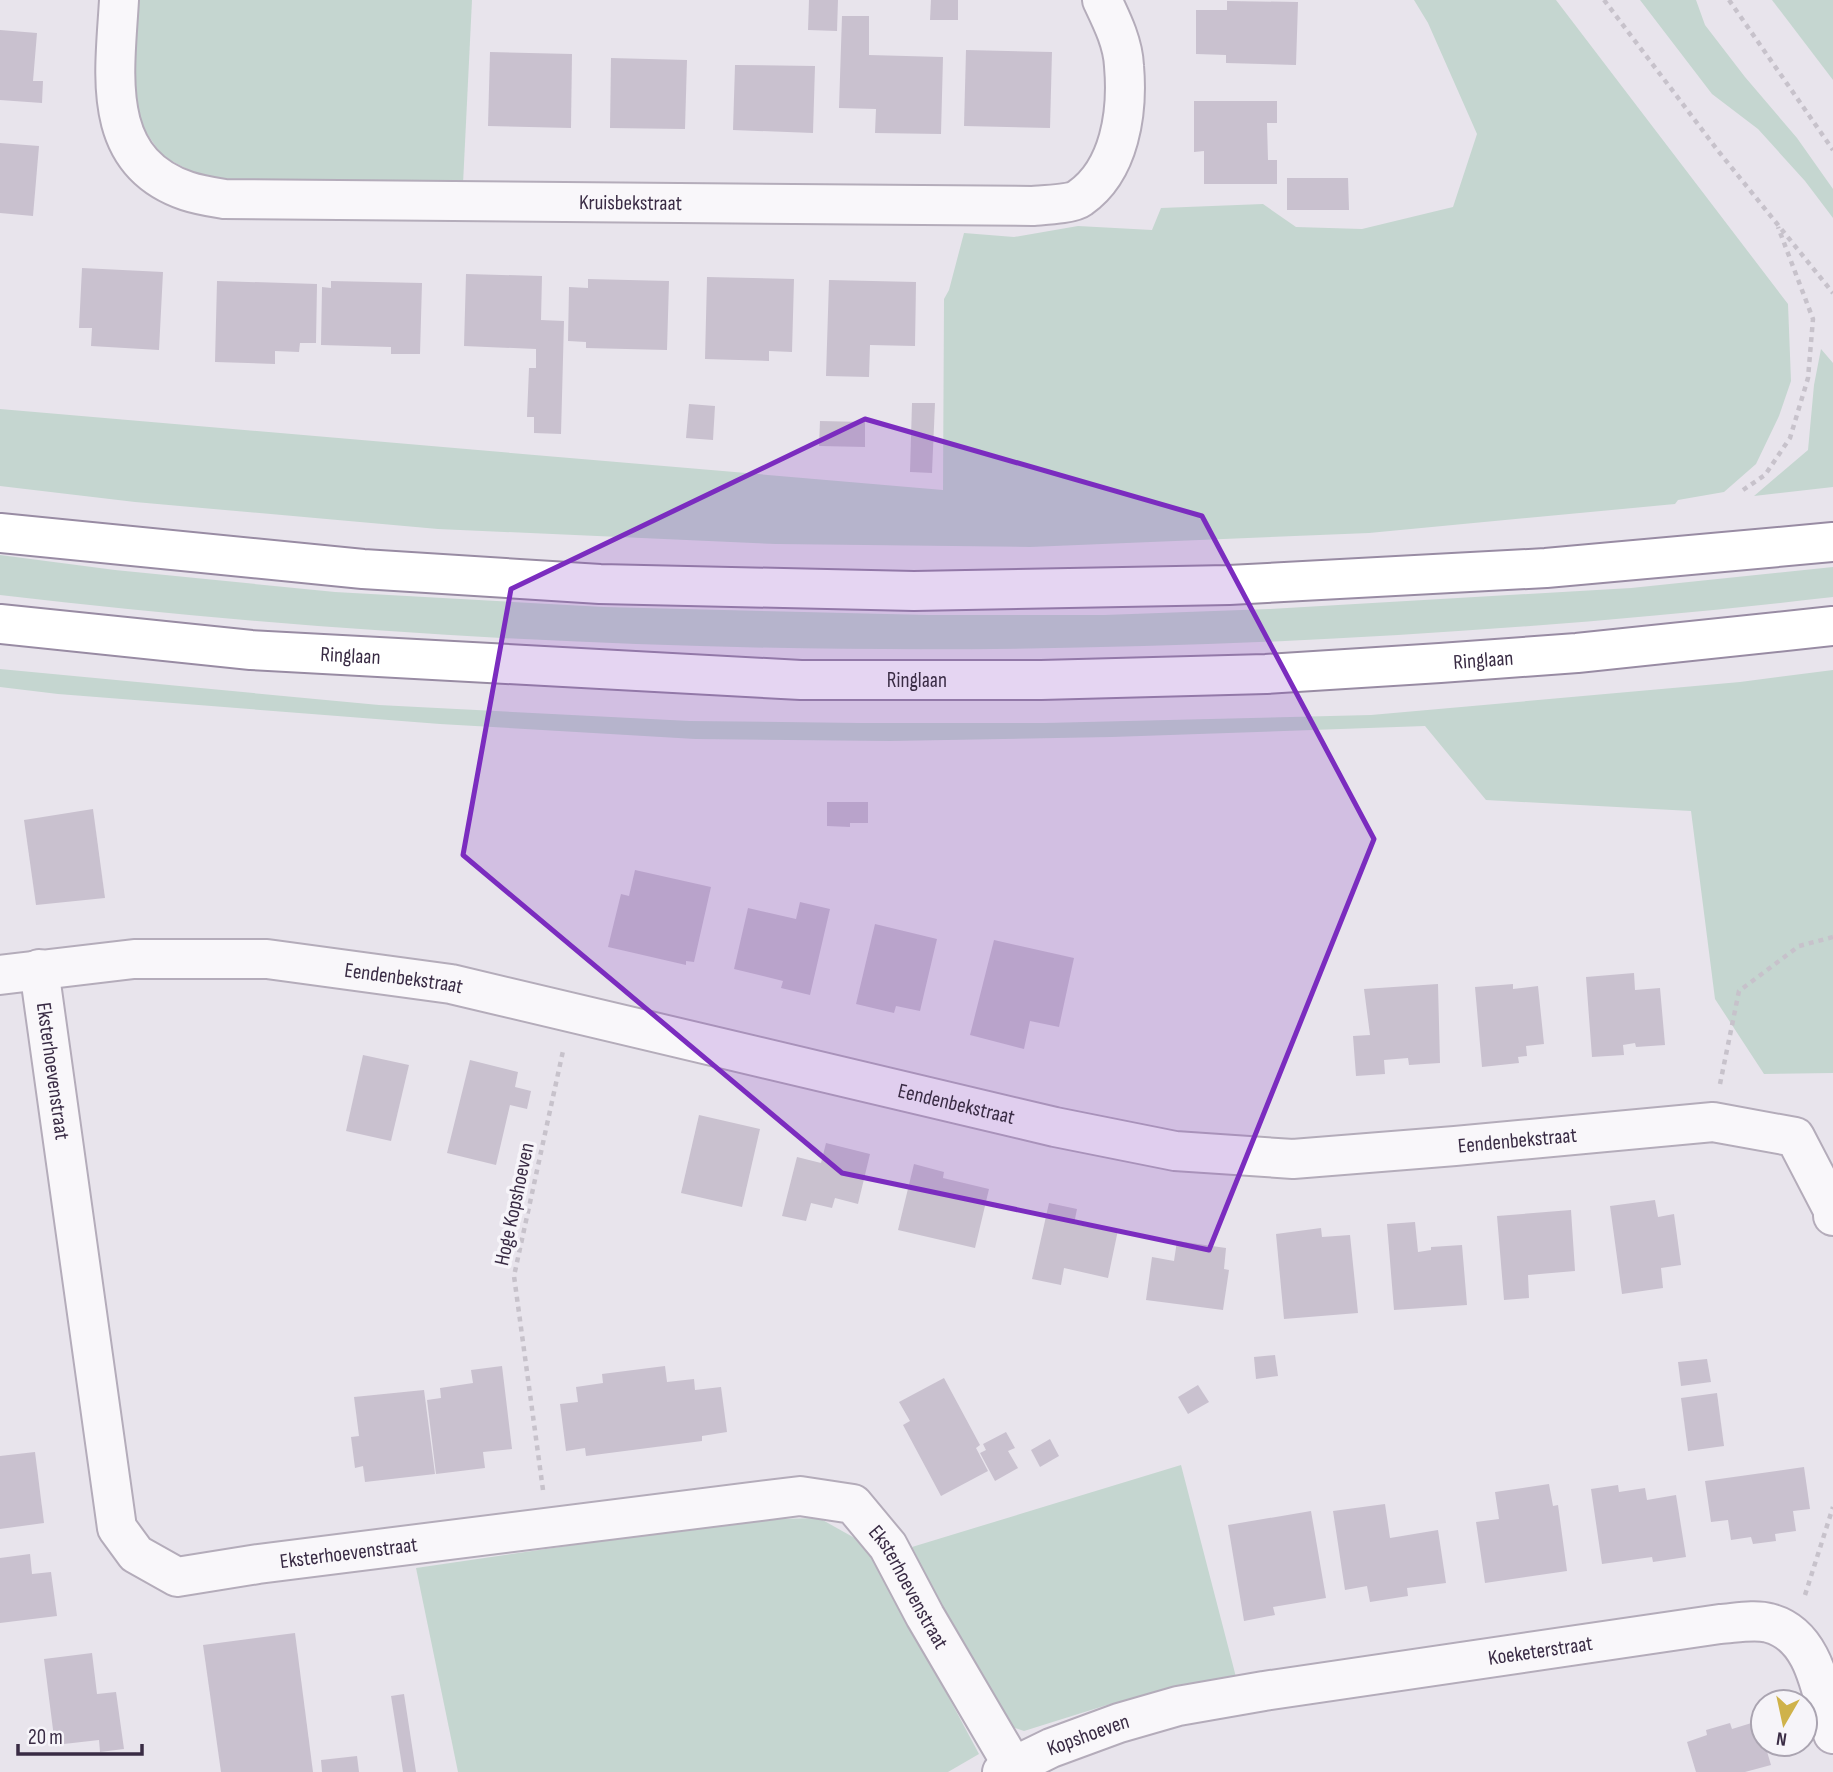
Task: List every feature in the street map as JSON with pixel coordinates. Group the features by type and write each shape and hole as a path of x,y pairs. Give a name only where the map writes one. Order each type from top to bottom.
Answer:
{"highway":[{"path":"0,533 363,569 600,584 914,591 1243,584 1546,568 1833,542"},
{"name":"Ringlaan","path":"0,624 251,650 801,680 1266,674 1577,653 1833,626"}],"street":[{"name":"Kruisbekstraat","path":"119,0 114,87 119,119 132,150 152,173 187,191 224,199 1019,206 1079,200 1108,170 1120,127 1125,65 1115,26 1102,0"},
{"name":"Eendenbekstraat","path":"0,975 134,959 267,959 451,984 1055,1127 1175,1151 1293,1159 1713,1122 1795,1137 1833,1210 1833,1216"},
{"name":"Eksterhoevenstraat","path":"39,969 117,1528 136,1554 177,1577 258,1564 800,1496 853,1504 888,1546 1007,1769"},
{"name":"Koeketerstraat","path":"1178,1706 1720,1624 1767,1622 1793,1633"},
{"path":"1793,1633 1808,1652 1833,1734"},
{"name":"Kopshoeven","path":"1007,1769 1051,1748 1119,1723 1178,1706"}],"path":[{"path":"1604,0 1719,152 1833,293"},
{"path":"1729,0 1833,150"},
{"path":"1743,490 1765,475 1790,438 1808,378 1813,319 1776,223"},
{"path":"1713,1122 1739,991 1799,946 1833,937"},
{"name":"Hoge Kopshoeven","path":"548,1528 514,1276 572,1013"},
{"path":"1793,1633 1833,1507"}],"highlighted area":[{"path":"865,419 1202,516 1374,839 1209,1250 842,1173 463,855 511,589"}],"shaded area":[{"path":"139,0 472,0 463,184 208,180 162,156 144,129 133,98"},
{"path":"1414,0 1556,0 1788,304 1791,381 1779,416 1756,464 1724,492 1678,500 1675,504 1369,533 1030,547 776,544 438,529 135,502 0,486 0,409 943,490 944,299 949,290 964,233 1014,237 1078,226 1152,230 1161,208 1263,204 1296,227 1362,229 1453,207 1477,134 1428,23"},
{"path":"1640,0 1696,0 1705,25 1797,138 1833,189 1833,218 1805,181 1758,129 1712,94"},
{"path":"1772,0 1833,0 1833,80"},
{"path":"1821,349 1833,363 1833,487 1754,496 1808,450 1814,385"},
{"path":"0,555 115,570 335,592 604,607 929,615 1104,615 1269,609 1631,588 1833,567 1833,597 1605,620 1376,636 1146,646 917,649 687,646 457,636 228,619 0,595"},
{"path":"0,669 379,705 690,721 861,723 1044,723 1371,715 1740,682 1833,670 1833,1073 1764,1074 1715,999 1691,811 1486,800 1425,726 1112,737 890,741 695,739 440,724 58,694 0,687"},
{"path":"1181,1465 1236,1677 1107,1705 1024,1731 1001,1723 986,1698 912,1547"},
{"path":"819,1518 860,1541 879,1567 979,1754 948,1772 458,1772 416,1568 704,1526"}],"building":[{"path":"809,0 838,0 837,31 808,30"},
{"path":"931,0 958,0 958,20 930,20"},
{"path":"1227,1 1298,2 1296,65 1226,63 1226,55 1196,54 1196,10 1227,10"},
{"path":"842,16 869,16 869,55 943,57 941,134 875,133 876,109 839,108"},
{"path":"0,30 37,33 33,81 43,81 42,103 0,100"},
{"path":"966,50 1052,52 1050,128 964,126"},
{"path":"490,52 572,54 571,128 488,126"},
{"path":"611,58 687,60 685,129 610,128"},
{"path":"735,65 815,66 813,133 733,130"},
{"path":"1194,101 1277,101 1277,123 1267,123 1268,160 1277,160 1277,184 1204,184 1204,151 1194,152"},
{"path":"0,143 39,146 33,216 0,213"},
{"path":"1287,178 1348,178 1349,210 1287,210"},
{"path":"82,268 163,272 159,350 91,346 92,328 79,328"},
{"path":"466,274 542,276 541,320 564,321 561,434 534,433 534,417 527,417 529,368 536,368 536,349 464,346"},
{"path":"707,277 794,279 792,352 769,351 769,361 705,359"},
{"path":"588,279 669,281 667,350 586,348 586,342 568,341 569,287 588,288"},
{"path":"829,280 916,282 915,346 870,345 869,377 826,376"},
{"path":"217,281 317,284 316,343 300,343 299,352 275,351 275,364 215,362"},
{"path":"331,281 422,283 420,354 391,354 391,347 321,345 322,287 331,288"},
{"path":"912,403 935,403 932,473 910,472"},
{"path":"689,404 715,406 713,440 686,438"},
{"path":"820,421 865,422 865,447 819,446"},
{"path":"827,802 868,802 868,823 850,823 850,827 827,826"},
{"path":"93,809 105,898 36,905 24,820"},
{"path":"635,870 711,887 694,962 686,961 686,965 608,947 621,894 629,896"},
{"path":"800,902 830,909 810,995 781,988 783,981 734,969 748,908 796,919"},
{"path":"875,924 937,939 920,1011 896,1006 894,1013 856,1004"},
{"path":"994,940 1074,958 1059,1027 1030,1021 1024,1049 970,1035"},
{"path":"1634,973 1635,990 1660,988 1665,1045 1636,1047 1635,1043 1623,1045 1624,1055 1592,1057 1586,977"},
{"path":"1438,984 1440,1063 1409,1065 1408,1058 1384,1060 1385,1074 1356,1076 1353,1036 1370,1035 1364,989"},
{"path":"1513,984 1513,989 1538,986 1544,1044 1526,1046 1527,1056 1518,1057 1519,1063 1482,1067 1475,987"},
{"path":"363,1055 409,1065 391,1141 346,1131"},
{"path":"470,1060 518,1072 515,1087 531,1091 527,1109 510,1105 496,1165 447,1153"},
{"path":"699,1115 760,1129 742,1207 681,1193"},
{"path":"826,1143 870,1154 858,1204 835,1198 832,1208 811,1203 806,1221 782,1216 797,1157 821,1163"},
{"path":"914,1164 944,1172 943,1178 989,1189 975,1248 898,1230"},
{"path":"1655,1200 1658,1217 1674,1214 1681,1265 1661,1268 1663,1288 1622,1294 1610,1206"},
{"path":"1049,1203 1077,1209 1074,1224 1089,1227 1090,1224 1118,1230 1108,1278 1064,1268 1061,1285 1032,1279"},
{"path":"1571,1210 1575,1271 1528,1275 1529,1298 1504,1300 1497,1216"},
{"path":"1415,1222 1418,1252 1431,1250 1431,1247 1462,1245 1467,1305 1394,1310 1387,1224"},
{"path":"1321,1228 1322,1237 1350,1235 1358,1313 1284,1319 1276,1234"},
{"path":"1177,1241 1226,1248 1224,1269 1229,1270 1223,1310 1146,1300 1152,1257 1174,1261"},
{"path":"1275,1355 1278,1376 1256,1379 1254,1357"},
{"path":"1707,1359 1711,1382 1681,1386 1678,1362"},
{"path":"502,1366 512,1449 483,1452 485,1468 436,1474 427,1400 441,1398 440,1388 473,1383 471,1370"},
{"path":"665,1366 667,1382 694,1379 695,1390 721,1387 727,1432 702,1436 702,1441 586,1456 585,1448 566,1451 560,1404 578,1402 576,1387 603,1383 602,1374"},
{"path":"944,1378 980,1445 976,1448 988,1471 941,1496 903,1425 910,1421 899,1402"},
{"path":"1198,1385 1209,1402 1188,1414 1178,1397"},
{"path":"424,1390 435,1474 365,1482 363,1466 355,1468 351,1437 359,1436 354,1397"},
{"path":"1717,1393 1724,1446 1688,1451 1681,1398"},
{"path":"1006,1432 1015,1448 1008,1451 1018,1468 995,1481 980,1453 986,1450 983,1444"},
{"path":"1050,1439 1059,1456 1040,1467 1031,1450"},
{"path":"35,1452 44,1523 0,1529 0,1456"},
{"path":"1804,1467 1810,1509 1793,1511 1796,1531 1775,1534 1776,1541 1753,1544 1751,1537 1731,1540 1728,1520 1711,1522 1705,1481"},
{"path":"1549,1484 1553,1506 1558,1505 1567,1571 1485,1583 1476,1522 1499,1519 1495,1492"},
{"path":"1618,1485 1619,1492 1645,1488 1647,1500 1676,1495 1686,1557 1653,1562 1652,1557 1602,1564 1591,1489"},
{"path":"1385,1504 1390,1538 1438,1530 1446,1583 1407,1588 1408,1596 1370,1602 1367,1586 1345,1590 1333,1511"},
{"path":"1311,1511 1326,1598 1273,1607 1275,1615 1244,1621 1228,1525"},
{"path":"30,1554 32,1574 51,1572 57,1616 0,1623 0,1558"},
{"path":"295,1633 313,1772 221,1772 203,1645"},
{"path":"92,1653 97,1694 116,1692 124,1749 100,1752 99,1740 55,1745 44,1659"},
{"path":"404,1694 416,1772 403,1772 391,1696"},
{"path":"1730,1723 1732,1729 1749,1724 1749,1758 1769,1758 1771,1765 1745,1772 1696,1772 1687,1742 1707,1735 1706,1730"},
{"path":"357,1756 359,1772 322,1772 321,1760"}]}
